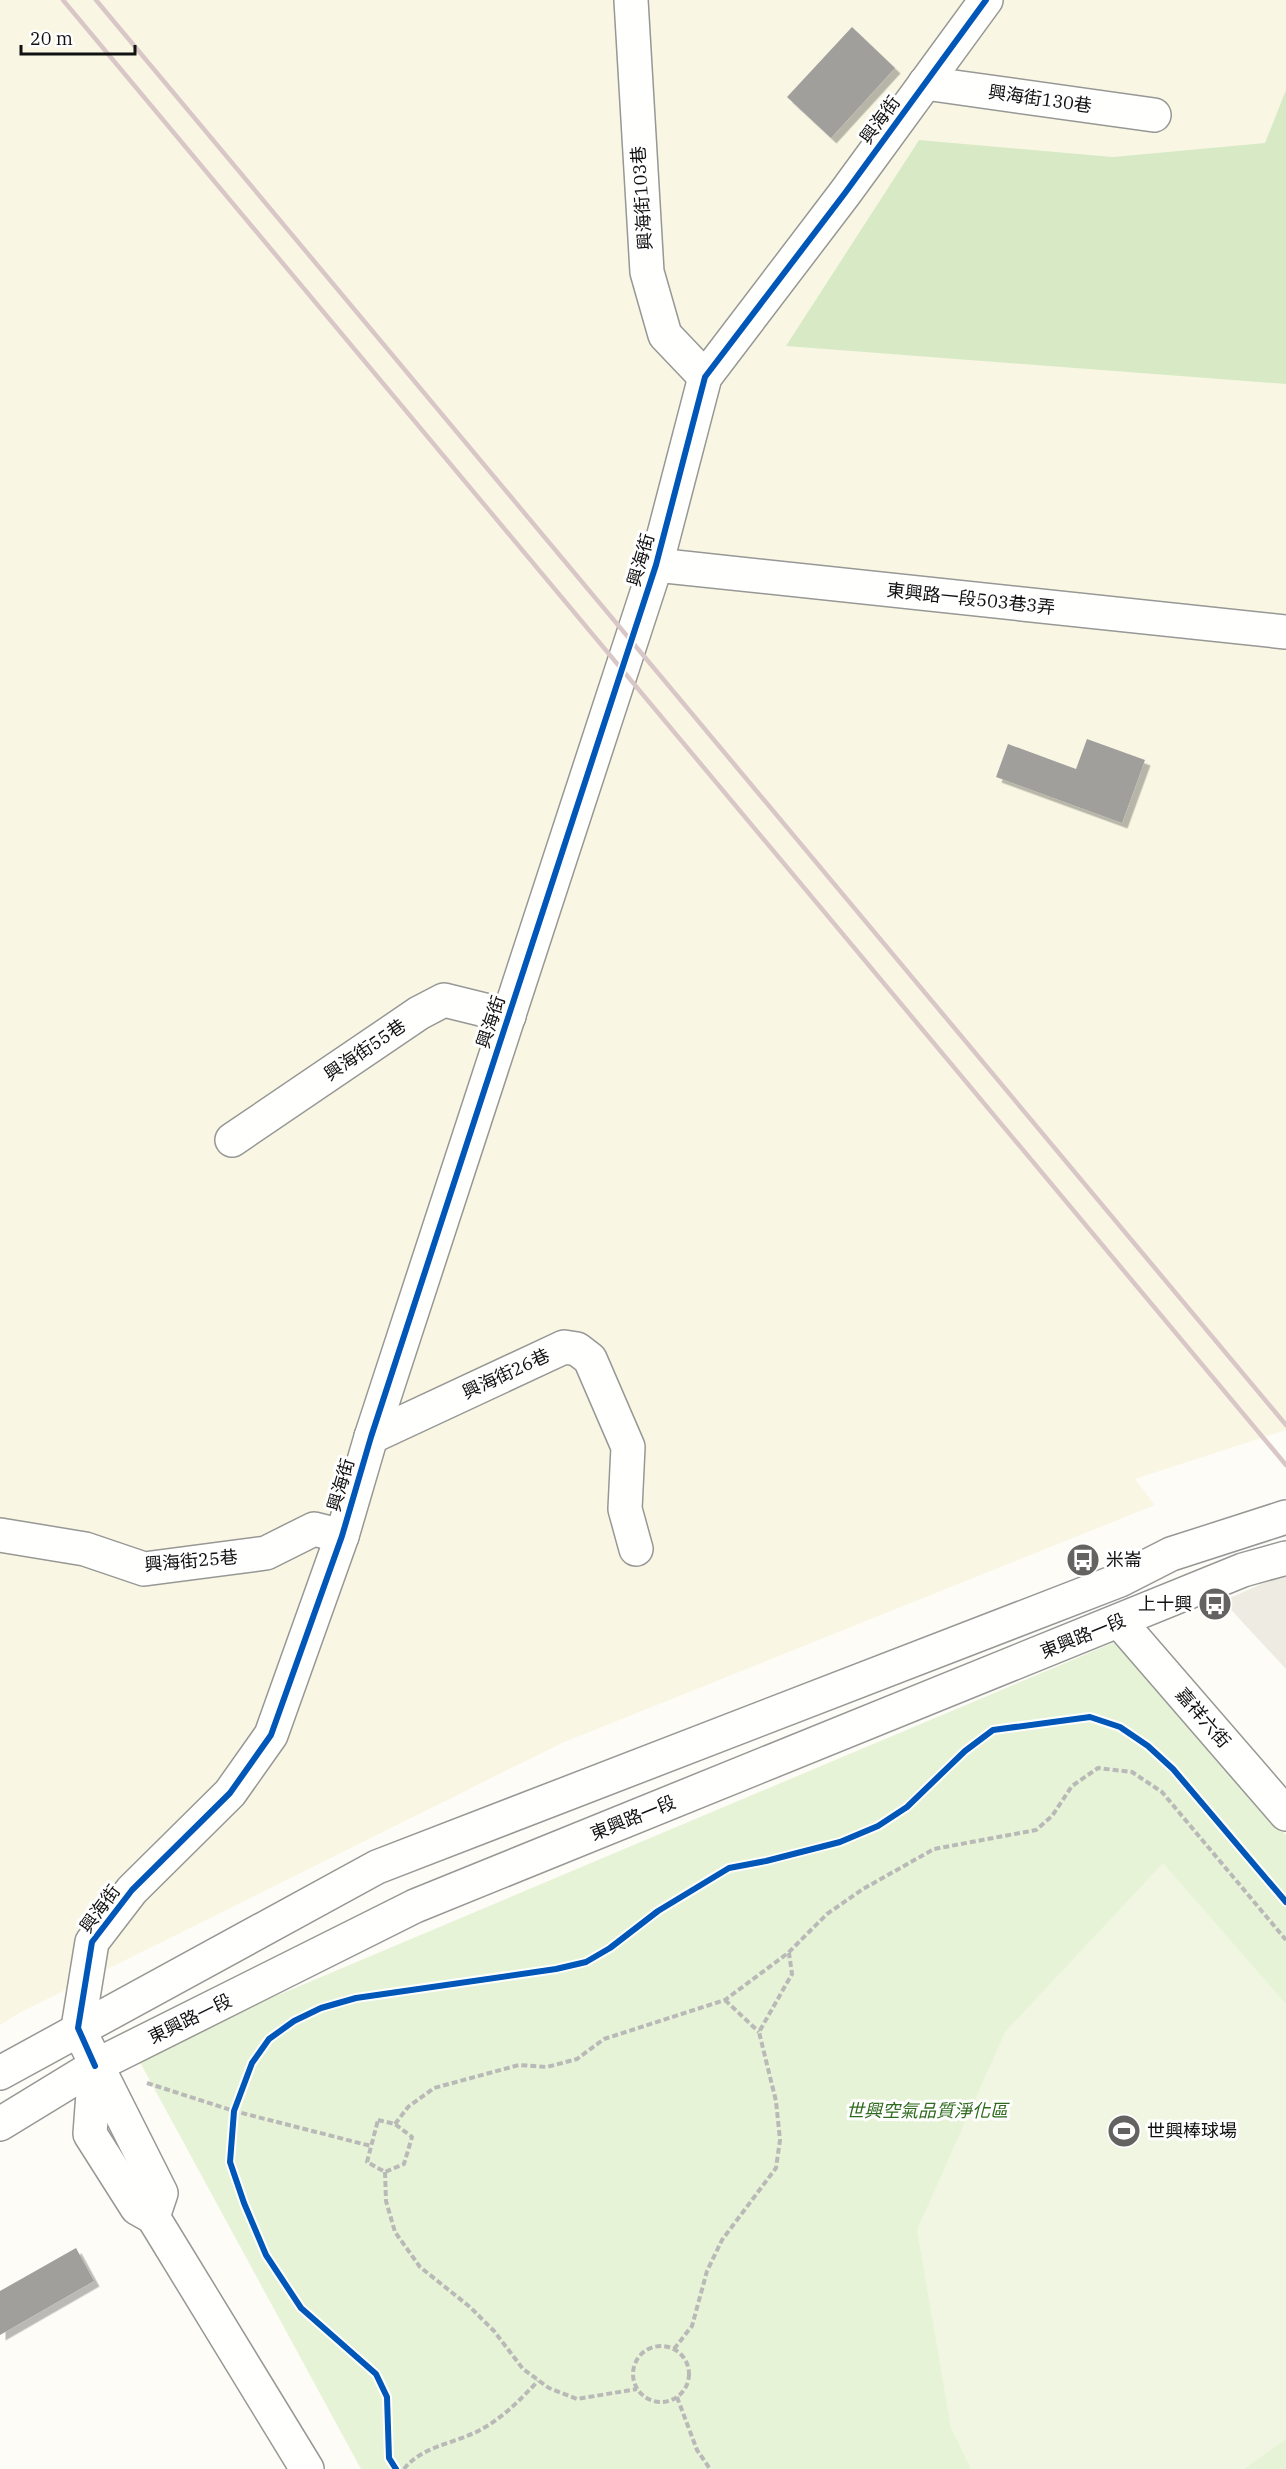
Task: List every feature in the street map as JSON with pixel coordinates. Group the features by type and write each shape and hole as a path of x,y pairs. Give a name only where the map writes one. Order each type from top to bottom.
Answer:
{"street":[{"name":"興海街103巷","path":"631,0 647,272 665,335 705,377"},
{"name":"興海街","path":"78,2028 92,1942 132,1890 230,1793 271,1735 342,1536 371,1437 656,565 705,377 986,0"},
{"name":"興海街130巷","path":"926,83 1154,115"},
{"name":"東興路一段503巷3弄","path":"656,565 1286,632"},
{"name":"興海街55巷","path":"232,1140 419,1013 444,1000 509,1016"},
{"name":"興海街26巷","path":"371,1437 564,1347 578,1349 590,1359 628,1447 625,1509 636,1549"},
{"path":"0,2073 78,2028 377,1867 1120,1580 1171,1554 1286,1517"},
{"name":"興海街25巷","path":"0,1535 85,1549 144,1569 266,1553 314,1529 342,1536"},
{"name":"東興路一段","path":"0,2124 94,2066 415,1906 1243,1570 1286,1558"},
{"name":"嘉祥六街","path":"1119,1622 1286,1814"},
{"path":"78,2028 94,2066 90,2134 137,2208 153,2217 307,2469"}],"path":[{"path":"395,2124 408,2107 434,2088 519,2065 547,2067 577,2059 604,2039 725,2000 789,1953 836,1908 863,1888 934,1849 1036,1830 1052,1816 1072,1786 1098,1768 1132,1772 1162,1792 1286,1940"},
{"path":"759,2032 792,1974 789,1953"},
{"path":"674,2349 692,2326 707,2271 722,2240 776,2168 780,2140 776,2101 759,2032 725,2000"},
{"path":"94,2066 234,2111 371,2146"},
{"path":"233,2121 237,2101"},
{"path":"378,2120 395,2124 412,2137 404,2164 385,2172 367,2162 378,2120"},
{"path":"385,2172 386,2201 394,2232 420,2267 470,2307 494,2331 523,2369 549,2388 576,2399 637,2389"},
{"path":"655,2346 674,2349 682,2355 688,2373 688,2382 677,2397 659,2402 643,2396 637,2389 632,2372 639,2356 655,2346"},
{"path":"404,2469 411,2460 474,2433 506,2414 538,2381"},
{"path":"677,2397 697,2450 710,2469"}],"shaded area":[{"path":"0,0 1286,0 1286,1430 1135,1479 1155,1505 562,1743 19,2013 0,2025"},
{"path":"1286,1573 1286,1669 1223,1601"}],"green space":[{"path":"1286,90 1286,384 786,346 919,140 1113,157 1265,143"},
{"name":"世興空氣品質淨化區","path":"1122,1639 1286,1835 1286,2469 361,2469 136,2055"},
{"name":"世興棒球場","path":"1163,1863 1286,2004 1286,2439 1244,2469 971,2469 951,2428 917,2230 1005,2032"}],"building":[{"path":"852,27 895,68 831,138 787,97"},
{"path":"1087,739 1145,760 1122,823 996,777 1008,744 1076,769"},
{"path":"76,2248 94,2281 0,2335 0,2291"}],"railway":[{"path":"63,0 1286,1465"},
{"path":"96,0 1286,1425"}],"cycle path":[{"path":"95,2066 78,2028 92,1942 132,1890 230,1793 271,1735 342,1536 371,1437 656,565 705,377 845,193 986,0"},
{"path":"396,2469 389,2458 387,2397 376,2374 301,2308 266,2255 230,2162 234,2111 252,2063 269,2039 294,2021 321,2008 356,1998 556,1969 586,1962 610,1948 658,1911 729,1868 840,1842 878,1826 907,1807 965,1751 993,1730 1090,1717 1120,1727 1148,1746 1173,1769 1286,1902"}],"place":[{"name":"米崙","path":"1083,1560"},
{"name":"上十興","path":"1215,1604"},
{"name":"世興棒球場","path":"1124,2131"}]}
